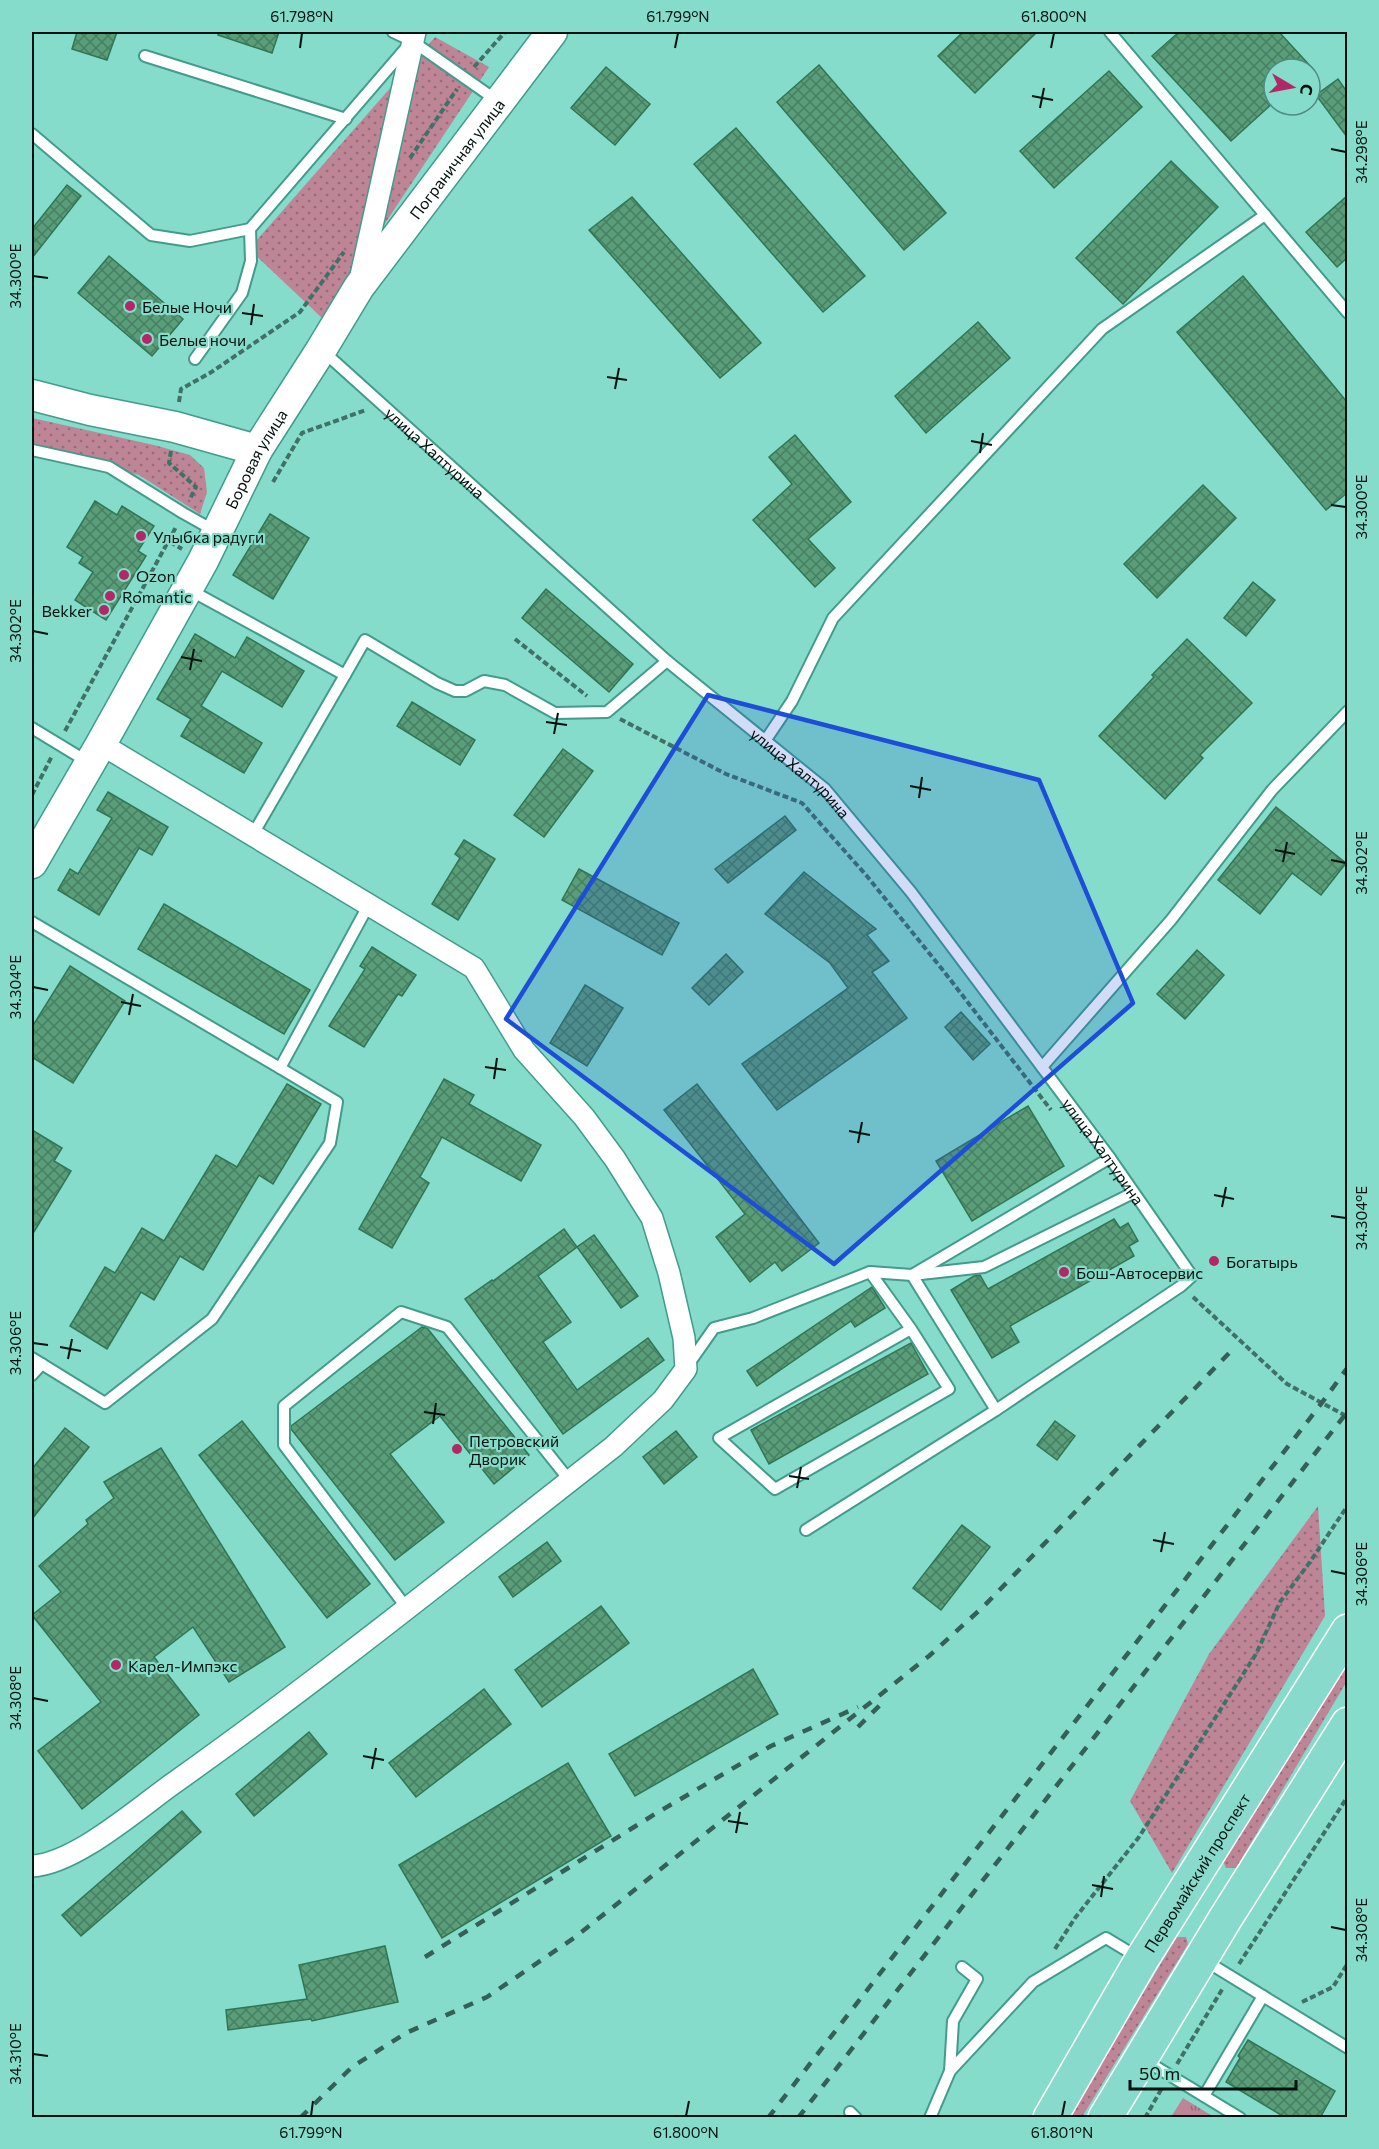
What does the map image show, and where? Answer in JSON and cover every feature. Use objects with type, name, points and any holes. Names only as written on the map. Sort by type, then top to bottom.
[{"type":"main road","name":"Пограничная улица","points":[[359,287],[552,32]]},
{"type":"main road","name":"Боровая улица","points":[[32,863],[188,590],[256,450],[359,287]]},
{"type":"main road","points":[[32,395],[90,410],[175,427],[256,450]]},
{"type":"main road","name":"Первомайский проспект","points":[[1050,2118],[1142,1959],[1347,1630]]},
{"type":"main road","points":[[1105,2118],[1225,1919],[1347,1724]]},
{"type":"main road","points":[[1183,1894],[1225,1919]]},
{"type":"street","name":"Боровая улица","points":[[359,287],[414,36]]},
{"type":"street","points":[[32,1866],[47,1865],[82,1849],[260,1721],[613,1448],[663,1400],[686,1369],[684,1338],[669,1273],[652,1218],[615,1159],[584,1117],[524,1050],[474,968],[252,836],[95,754]]},
{"type":"lane","points":[[393,32],[414,36],[465,78],[499,102]]},
{"type":"lane","points":[[1110,32],[1347,313]]},
{"type":"lane","points":[[32,134],[150,235],[190,241],[250,229],[346,119],[414,36]]},
{"type":"lane","points":[[145,56],[346,119]]},
{"type":"lane","points":[[765,741],[792,701],[833,618],[1102,329],[1265,215]]},
{"type":"lane","points":[[195,359],[242,293],[251,261],[250,229]]},
{"type":"lane","name":"улица Халтурина","points":[[321,350],[667,661],[825,789],[911,892],[1110,1158],[1192,1276],[1181,1286]]},
{"type":"lane","points":[[32,450],[109,466],[183,513],[218,532]]},
{"type":"lane","points":[[188,590],[345,675]]},
{"type":"lane","points":[[252,836],[365,640],[454,691],[465,691],[484,681],[505,685],[555,713],[607,712],[667,661]]},
{"type":"lane","points":[[1042,1067],[1171,920],[1272,790],[1347,711]]},
{"type":"lane","points":[[32,728],[58,743],[95,754]]},
{"type":"lane","points":[[280,1068],[368,906]]},
{"type":"lane","points":[[32,922],[337,1102],[330,1143],[212,1319],[105,1402],[32,1358]]},
{"type":"lane","points":[[912,1275],[1110,1158]]},
{"type":"lane","points":[[686,1369],[714,1328],[753,1318],[870,1272],[912,1275],[984,1267],[1133,1193]]},
{"type":"lane","points":[[870,1272],[911,1329],[949,1389],[775,1489],[719,1438],[911,1329]]},
{"type":"lane","points":[[912,1275],[996,1410]]},
{"type":"lane","points":[[806,1530],[996,1410],[1181,1286]]},
{"type":"lane","points":[[406,1607],[284,1445],[285,1406],[400,1312],[447,1327],[570,1481]]},
{"type":"lane","points":[[32,1375],[42,1364]]},
{"type":"lane","points":[[950,2071],[1033,1982],[1106,1938],[1142,1959]]},
{"type":"lane","points":[[1202,1958],[1347,2048]]},
{"type":"lane","points":[[930,2118],[950,2071],[953,2021],[977,1979],[962,1967]]},
{"type":"lane","points":[[1204,2096],[1263,1996]]},
{"type":"lane","points":[[1140,2058],[1240,2118]]},
{"type":"path","points":[[407,163],[465,78],[505,32]]},
{"type":"path","points":[[169,463],[181,389],[210,373],[300,312],[349,246]]},
{"type":"path","points":[[267,492],[302,433],[381,405]]},
{"type":"path","points":[[32,795],[58,743],[170,542]]},
{"type":"path","points":[[515,639],[607,712],[726,774],[802,803],[915,935],[1051,1110]]},
{"type":"path","points":[[1181,1286],[1287,1384],[1347,1417]]},
{"type":"path","points":[[1033,1982],[1076,1918],[1139,1837],[1256,1654],[1280,1602],[1310,1562],[1347,1505]]},
{"type":"path","points":[[1145,2118],[1231,1976],[1347,1796]]},
{"type":"path","points":[[1286,2010],[1333,1987],[1347,1963]]},
{"type":"highlighted area","points":[[708,695],[1039,780],[1133,1003],[834,1264],[506,1019]]},
{"type":"green space","points":[[435,37],[489,67],[322,318],[249,249]]},
{"type":"green space","points":[[32,418],[190,455],[204,468],[207,492],[200,514],[139,475],[32,445]]},
{"type":"green space","points":[[1318,1506],[1325,1616],[1172,1873],[1130,1801],[1209,1654]]},
{"type":"green space","points":[[1347,1650],[1347,1681],[1236,1868],[1226,1868],[1222,1859]]},
{"type":"green space","points":[[1177,1937],[1186,1937],[1188,1944],[1082,2117],[1068,2118]]},
{"type":"green space","points":[[1183,2098],[1214,2117],[1171,2117]]},
{"type":"building","points":[[77,32],[117,32],[107,60],[72,49]]},
{"type":"building","points":[[219,32],[279,32],[272,53],[218,35]]},
{"type":"building","points":[[963,32],[1037,32],[975,93],[938,56]]},
{"type":"building","points":[[1179,32],[1279,32],[1302,57],[1262,57],[1262,113],[1231,141],[1152,56]]},
{"type":"building","points":[[819,65],[946,213],[904,250],[777,102]]},
{"type":"building","points":[[606,67],[650,104],[615,145],[571,108]]},
{"type":"building","points":[[1109,71],[1142,107],[1054,188],[1020,151]]},
{"type":"building","points":[[1338,79],[1347,92],[1347,137],[1322,103],[1322,91]]},
{"type":"building","points":[[736,128],[865,276],[823,312],[694,164]]},
{"type":"building","points":[[1171,161],[1218,207],[1123,304],[1076,258]]},
{"type":"building","points":[[67,185],[81,196],[32,258],[32,229]]},
{"type":"building","points":[[1347,196],[1347,258],[1337,267],[1306,232]]},
{"type":"building","points":[[632,197],[761,343],[720,378],[589,230]]},
{"type":"building","name":"Белые Ночи","points":[[109,256],[183,319],[152,356],[78,293]]},
{"type":"building","points":[[1243,276],[1347,402],[1347,493],[1326,510],[1177,332]]},
{"type":"building","points":[[978,322],[1010,358],[926,433],[895,396]]},
{"type":"building","points":[[795,435],[851,502],[808,539],[835,568],[815,587],[753,520],[792,484],[769,457]]},
{"type":"building","points":[[1203,485],[1236,518],[1157,598],[1124,564]]},
{"type":"building","points":[[95,501],[117,515],[122,506],[154,526],[138,551],[146,556],[106,620],[75,600],[93,572],[79,563],[83,557],[67,547]]},
{"type":"building","points":[[270,514],[309,538],[273,599],[233,575]]},
{"type":"building","points":[[1253,582],[1275,600],[1246,636],[1224,618]]},
{"type":"building","points":[[546,589],[633,664],[609,692],[522,618]]},
{"type":"building","points":[[195,634],[235,658],[247,637],[304,671],[282,707],[222,671],[201,706],[262,743],[244,773],[181,736],[191,719],[157,699]]},
{"type":"building","points":[[1187,639],[1252,703],[1200,755],[1203,758],[1165,799],[1099,736]]},
{"type":"building","points":[[412,702],[475,740],[460,765],[397,726]]},
{"type":"building","points":[[563,749],[593,771],[544,837],[514,815]]},
{"type":"building","points":[[108,792],[168,827],[152,855],[139,848],[99,915],[58,890],[70,869],[78,874],[112,818],[97,810]]},
{"type":"building","points":[[1276,807],[1346,863],[1321,895],[1292,873],[1260,914],[1218,880]]},
{"type":"building","points":[[785,816],[796,830],[728,883],[715,869]]},
{"type":"building","points":[[464,840],[495,859],[458,920],[432,904],[460,858],[455,854]]},
{"type":"building","points":[[579,869],[679,923],[662,955],[562,900]]},
{"type":"building","points":[[804,872],[876,929],[867,935],[889,961],[872,972],[907,1018],[777,1110],[742,1064],[848,988],[830,963],[765,914]]},
{"type":"building","points":[[164,904],[310,990],[284,1034],[138,949]]},
{"type":"building","points":[[372,947],[416,975],[402,996],[398,994],[364,1047],[329,1026],[365,969],[360,966]]},
{"type":"building","points":[[1197,950],[1224,975],[1185,1019],[1157,994]]},
{"type":"building","points":[[726,954],[743,972],[709,1005],[692,988]]},
{"type":"building","points":[[70,966],[125,1001],[73,1083],[32,1057],[32,1027]]},
{"type":"building","points":[[585,985],[623,1008],[587,1066],[550,1043]]},
{"type":"building","points":[[961,1012],[990,1044],[973,1060],[945,1027]]},
{"type":"building","points":[[444,1079],[474,1095],[469,1104],[541,1145],[521,1181],[442,1137],[420,1177],[429,1183],[392,1248],[359,1229]]},
{"type":"building","points":[[287,1084],[321,1104],[273,1184],[259,1175],[203,1270],[180,1256],[154,1300],[141,1292],[107,1349],[70,1326],[105,1267],[115,1273],[142,1228],[164,1241],[216,1155],[237,1167]]},
{"type":"building","points":[[697,1084],[819,1243],[782,1271],[775,1262],[750,1282],[716,1237],[745,1214],[664,1110]]},
{"type":"building","points":[[1028,1106],[1064,1166],[972,1221],[936,1161]]},
{"type":"building","points":[[32,1130],[62,1148],[54,1161],[71,1171],[32,1235]]},
{"type":"building","name":"Бош-Автосервис","points":[[1114,1219],[1120,1228],[1128,1223],[1138,1241],[1129,1246],[1134,1256],[1010,1326],[1019,1342],[992,1358],[951,1290],[974,1276],[980,1275],[988,1289]]},
{"type":"building","points":[[564,1229],[577,1247],[538,1276],[571,1322],[543,1342],[577,1390],[648,1338],[664,1360],[563,1434],[465,1299]]},
{"type":"building","points":[[594,1235],[638,1296],[621,1308],[577,1247]]},
{"type":"building","points":[[872,1287],[885,1308],[855,1327],[851,1321],[757,1386],[747,1371]]},
{"type":"building","points":[[422,1327],[427,1328],[529,1455],[494,1484],[440,1416],[390,1454],[444,1522],[395,1560],[291,1429],[291,1426]]},
{"type":"building","points":[[911,1343],[928,1374],[769,1464],[751,1430]]},
{"type":"building","points":[[242,1421],[370,1584],[327,1618],[199,1455]]},
{"type":"building","points":[[1055,1421],[1075,1436],[1057,1460],[1037,1445]]},
{"type":"building","points":[[65,1428],[89,1447],[32,1519],[32,1469]]},
{"type":"building","points":[[676,1431],[697,1457],[664,1484],[643,1457]]},
{"type":"building","points":[[161,1448],[285,1647],[229,1682],[193,1627],[154,1657],[199,1715],[82,1809],[38,1751],[101,1702],[32,1615],[61,1592],[39,1566],[88,1524],[86,1520],[114,1498],[104,1482]]},
{"type":"building","points":[[962,1525],[990,1547],[941,1610],[913,1588]]},
{"type":"building","points":[[547,1542],[561,1561],[513,1597],[499,1577]]},
{"type":"building","points":[[601,1606],[629,1643],[542,1707],[515,1670]]},
{"type":"building","points":[[753,1669],[778,1714],[635,1796],[609,1754]]},
{"type":"building","points":[[484,1689],[511,1724],[416,1797],[389,1763]]},
{"type":"building","points":[[309,1732],[327,1754],[254,1816],[236,1794]]},
{"type":"building","points":[[568,1763],[611,1836],[442,1938],[399,1865]]},
{"type":"building","points":[[182,1811],[201,1832],[81,1936],[62,1915]]},
{"type":"building","points":[[385,1946],[398,2002],[312,2021],[311,2019],[228,2030],[226,2010],[307,1999],[299,1965]]},
{"type":"building","points":[[1248,2040],[1335,2091],[1320,2118],[1286,2118],[1226,2082]]},
{"type":"railway","points":[[300,2118],[352,2067],[406,2033],[487,1997],[574,1938],[929,1656],[983,1607],[1234,1348]]},
{"type":"railway","points":[[768,2118],[1348,1367]]},
{"type":"railway","points":[[798,2118],[1348,1411]]},
{"type":"railway","points":[[858,1727],[882,1703]]},
{"type":"railway","points":[[425,1957],[655,1814],[771,1746],[858,1707]]},
{"type":"place","name":"Белые Ночи","points":[[130,306]]},
{"type":"place","name":"Белые ночи","points":[[147,339]]},
{"type":"place","name":"Улыбка радуги","points":[[141,536]]},
{"type":"place","name":"Ozon","points":[[124,575]]},
{"type":"place","name":"Romantic","points":[[110,596]]},
{"type":"place","name":"Bekker","points":[[104,610]]},
{"type":"place","name":"Богатырь","points":[[1214,1261]]},
{"type":"place","name":"Бош-Автосервис","points":[[1064,1272]]},
{"type":"place","name":"Петровский Дворик","points":[[457,1449]]},
{"type":"place","name":"Карел-Импэкс","points":[[116,1665]]}]
